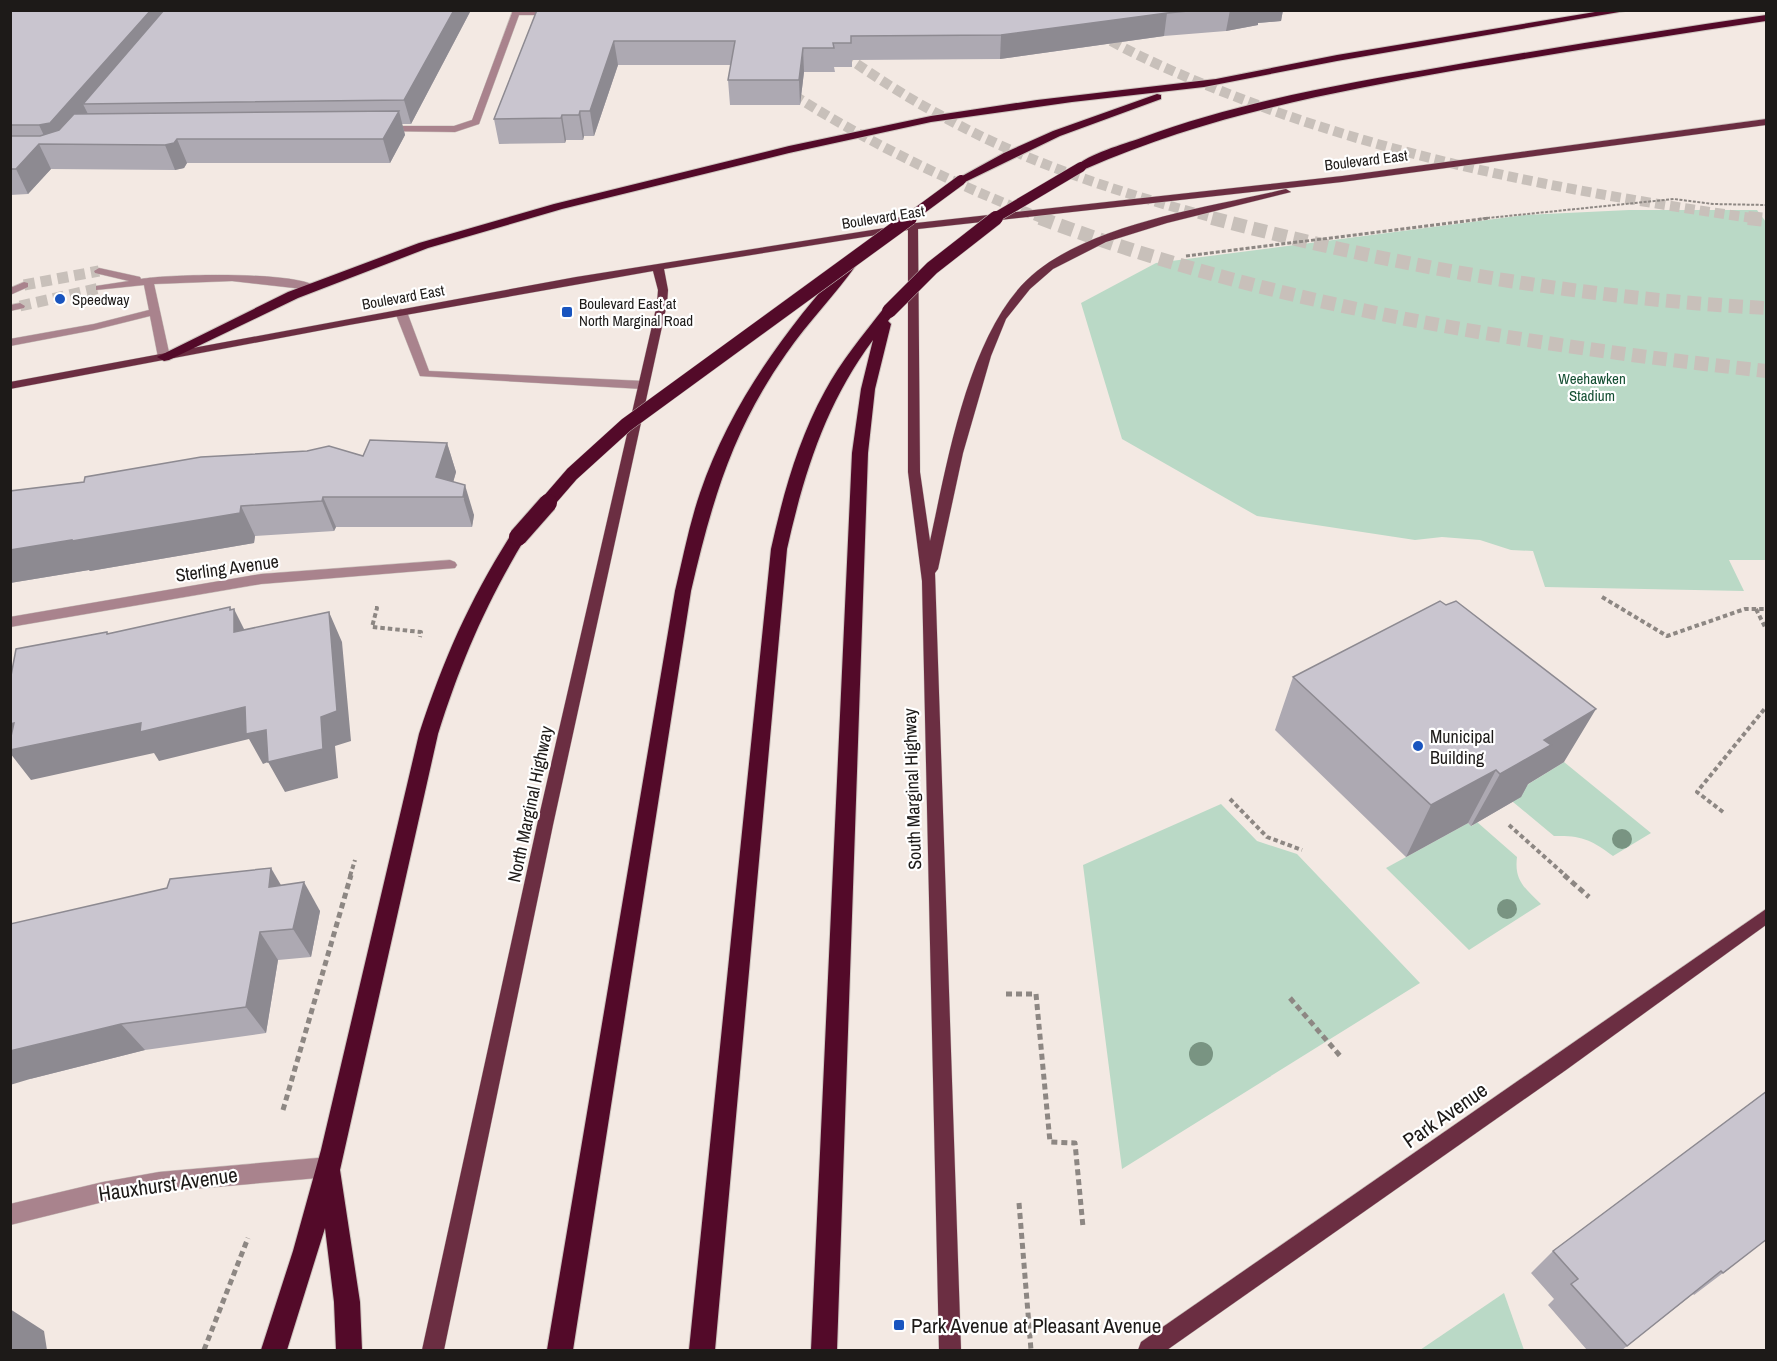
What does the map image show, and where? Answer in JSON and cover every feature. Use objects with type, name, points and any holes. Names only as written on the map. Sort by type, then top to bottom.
[{"type":"highway","points":[[164,357],[312,287],[426,245],[514,218],[829,140],[984,110],[1214,81],[1458,37],[1627,10]]},
{"type":"highway","points":[[702,1350],[779,549],[798,473],[826,402],[863,343],[925,272],[961,241],[1017,202],[1081,167],[1161,134],[1278,100],[1521,56],[1767,18]]},
{"type":"highway","points":[[274,1350],[300,1276],[344,1113],[433,714],[463,635],[482,595],[518,537],[572,474],[626,425],[869,245],[961,180],[1004,157],[1076,124],[1214,81]]},
{"type":"highway","points":[[560,1350],[683,591],[696,530],[738,418],[761,378],[824,292],[869,245]]},
{"type":"highway","points":[[824,1350],[860,453],[873,363],[889,311]]},
{"type":"highway","points":[[329,1167],[347,1302],[349,1350]]},
{"type":"main road","name":"Boulevard East","points":[[10,386],[401,312],[658,267],[913,227],[1080,204],[1340,179],[1767,122]]},
{"type":"main road","points":[[928,581],[953,467],[982,365],[996,329],[1009,306],[1026,286],[1048,267],[1075,253],[1121,235],[1155,224],[1340,179]]},
{"type":"main road","name":"South Marginal Highway","points":[[913,227],[914,472],[928,581],[950,1350]]},
{"type":"main road","name":"North Marginal Highway","points":[[433,1350],[543,837],[662,304],[663,290],[658,267]]},
{"type":"main road","name":"Park Avenue","points":[[1149,1350],[1767,916]]},
{"type":"street","points":[[379,129],[455,129],[476,122],[516,12],[560,13]]},
{"type":"street","points":[[99,271],[148,281]]},
{"type":"street","points":[[100,288],[185,277],[227,277],[286,282],[312,287]]},
{"type":"street","points":[[148,281],[164,357]]},
{"type":"street","points":[[10,292],[24,285]]},
{"type":"street","points":[[10,343],[94,327],[154,312]]},
{"type":"street","points":[[401,312],[424,374],[643,385]]},
{"type":"street","name":"Sterling Avenue","points":[[10,622],[261,579],[450,565]]},
{"type":"street","name":"Hauxhurst Avenue","points":[[10,1215],[157,1182],[231,1173],[329,1167]]},
{"type":"path","points":[[1186,256],[1534,212],[1627,203],[1674,199],[1713,204],[1767,205]]},
{"type":"path","points":[[1602,597],[1667,636],[1745,609],[1767,609]]},
{"type":"path","points":[[366,608],[377,608],[372,627],[421,632],[418,643]]},
{"type":"path","points":[[1756,609],[1767,629]]},
{"type":"path","points":[[1723,812],[1697,792],[1767,707]]},
{"type":"path","points":[[1230,799],[1267,837],[1302,850]]},
{"type":"path","points":[[1509,825],[1589,897]]},
{"type":"path","points":[[283,1110],[358,848]]},
{"type":"path","points":[[1006,994],[1036,994],[1050,1142],[1075,1143],[1083,1227]]},
{"type":"path","points":[[1290,998],[1341,1057]]},
{"type":"path","points":[[1018,1203],[1030,1350]]},
{"type":"path","points":[[204,1350],[248,1238]]},
{"type":"green space","name":"Weehawken Stadium","points":[[1629,210],[1757,210],[1766,222],[1766,560],[1729,560],[1744,591],[1545,587],[1533,551],[1511,550],[1480,540],[1442,537],[1415,540],[1257,516],[1122,439],[1081,303],[1156,263],[1525,215]]},
{"type":"green space","points":[[1564,762],[1651,833],[1613,856],[1586,840],[1572,836],[1554,836],[1513,802],[1514,793]]},
{"type":"green space","points":[[1221,804],[1257,841],[1297,854],[1420,983],[1122,1169],[1083,865]]},
{"type":"green space","points":[[1477,822],[1517,857],[1517,872],[1522,884],[1541,904],[1469,950],[1386,868],[1468,823],[1472,826]]},
{"type":"green space","points":[[1504,1293],[1524,1350],[1420,1350]]},
{"type":"building","points":[[10,10],[151,10],[50,123],[10,125]]},
{"type":"building","points":[[164,10],[454,10],[404,100],[83,104]]},
{"type":"building","points":[[537,10],[1199,10],[1001,35],[851,36],[851,43],[833,43],[834,48],[803,48],[799,80],[728,80],[735,41],[614,41],[590,111],[580,111],[579,115],[562,115],[561,118],[494,119]]},
{"type":"building","points":[[399,111],[383,139],[177,139],[174,143],[165,145],[39,144],[16,169],[10,169],[10,136],[40,136],[59,130],[74,114]]},
{"type":"building","points":[[370,440],[447,443],[436,477],[465,485],[463,497],[323,497],[322,501],[241,506],[240,513],[10,550],[10,491],[84,482],[85,477],[201,457],[307,451],[329,446],[363,456]]},
{"type":"building","points":[[1440,601],[1446,605],[1456,601],[1596,709],[1544,740],[1551,745],[1500,774],[1496,770],[1431,805],[1293,677]]},
{"type":"building","points":[[230,607],[230,610],[234,609],[234,632],[329,612],[337,711],[321,717],[323,749],[268,762],[266,730],[246,734],[245,707],[140,732],[141,723],[10,750],[14,723],[10,724],[10,681],[16,649],[107,632],[107,634]]},
{"type":"building","points":[[271,868],[269,887],[304,882],[293,929],[260,932],[246,1007],[121,1024],[10,1051],[10,924],[167,888],[170,879]]},
{"type":"building","points":[[1767,1091],[1767,1239],[1723,1273],[1721,1271],[1627,1346],[1571,1284],[1578,1279],[1553,1251]]},
{"type":"tunnel","points":[[1060,10],[1102,36],[1189,78],[1298,119],[1362,140],[1493,173],[1626,199],[1759,219]]},
{"type":"tunnel","points":[[832,47],[912,99],[1006,148],[1111,188],[1218,219]]},
{"type":"tunnel","points":[[781,87],[812,107],[909,160],[975,191],[1044,219]]},
{"type":"tunnel","points":[[1040,218],[1128,249],[1307,298],[1490,334],[1766,371]]},
{"type":"tunnel","points":[[1212,218],[1349,251],[1487,277],[1626,296],[1766,308]]},
{"type":"tunnel","points":[[1748,218],[1766,220]]},
{"type":"tunnel","points":[[24,285],[99,271]]},
{"type":"tunnel","points":[[20,306],[100,288]]},
{"type":"place","name":"Speedway","points":[[60,299]]},
{"type":"place","name":"Boulevard East at North Marginal Road","points":[[567,312]]},
{"type":"place","name":"Municipal Building","points":[[1418,746]]},
{"type":"place","name":"Park Avenue at Pleasant Avenue","points":[[899,1325]]}]
